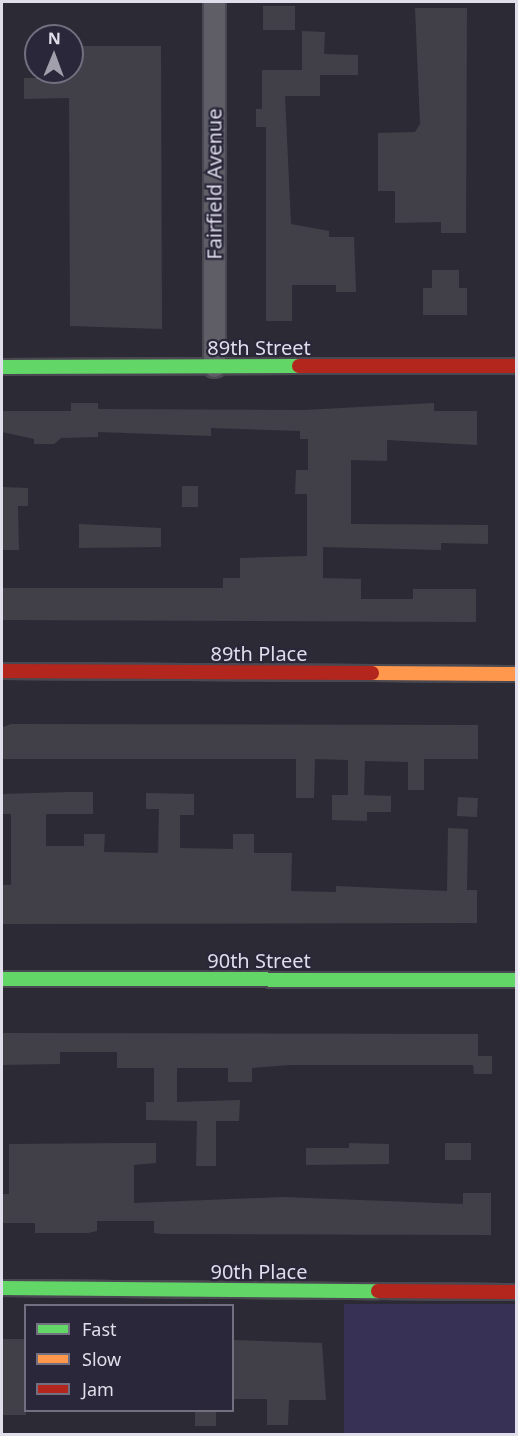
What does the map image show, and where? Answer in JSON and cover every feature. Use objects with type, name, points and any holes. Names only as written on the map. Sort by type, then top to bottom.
[{"type":"street","name":"Fairfield Avenue","points":[[214,2],[214,366]]},
{"type":"street","name":"89th Street","points":[[2,367],[516,366]]},
{"type":"street","name":"89th Place","points":[[2,671],[516,674]]},
{"type":"street","name":"90th Street","points":[[2,980],[516,981]]},
{"type":"street","name":"90th Place","points":[[2,1288],[516,1292]]},
{"type":"shaded area","points":[[344,1304],[516,1304],[516,1434],[344,1434]]},
{"type":"building","points":[[263,6],[295,6],[295,30],[263,30]]},
{"type":"building","points":[[415,8],[467,8],[466,233],[441,233],[441,222],[395,223],[395,191],[378,191],[378,133],[415,132],[420,124]]},
{"type":"building","points":[[302,31],[325,32],[324,54],[358,55],[358,75],[320,75],[320,96],[285,96],[291,224],[329,231],[329,237],[354,237],[356,292],[336,292],[336,285],[292,285],[292,321],[266,321],[266,127],[256,127],[256,109],[262,109],[262,70],[302,70]]},
{"type":"building","points":[[84,46],[161,46],[162,329],[70,326],[69,98],[24,99],[24,84],[84,84]]},
{"type":"building","points":[[432,270],[459,270],[459,288],[467,288],[467,315],[423,315],[423,288],[432,288]]},
{"type":"building","points":[[71,403],[98,403],[98,409],[304,410],[434,403],[434,411],[477,411],[477,445],[387,440],[387,461],[351,460],[351,524],[488,525],[488,544],[441,543],[441,550],[323,547],[323,578],[361,579],[361,599],[413,599],[413,589],[476,589],[476,622],[2,620],[2,588],[223,588],[223,578],[240,578],[240,558],[307,556],[307,494],[295,494],[296,470],[308,470],[308,439],[300,439],[300,431],[211,428],[211,436],[98,432],[98,437],[61,438],[54,444],[34,444],[34,439],[2,432],[2,411],[71,411]]},
{"type":"building","points":[[182,486],[198,486],[198,507],[182,507]]},
{"type":"building","points":[[2,487],[28,488],[28,506],[18,506],[19,550],[2,550]]},
{"type":"building","points":[[79,524],[161,528],[161,547],[79,548]]},
{"type":"building","points":[[11,724],[478,725],[478,759],[424,759],[424,790],[408,790],[408,762],[365,761],[364,795],[391,796],[391,812],[367,812],[367,821],[332,820],[332,795],[348,795],[348,760],[315,759],[314,798],[296,798],[296,759],[3,759],[3,727]]},
{"type":"building","points":[[93,792],[93,814],[46,814],[46,846],[84,846],[84,834],[105,834],[104,852],[158,853],[159,809],[146,809],[146,793],[194,794],[194,815],[180,815],[180,848],[233,849],[233,834],[254,834],[254,853],[292,853],[291,891],[336,892],[336,886],[447,891],[448,828],[468,829],[467,890],[477,890],[477,923],[2,924],[2,885],[11,885],[11,814],[2,814],[2,794]]},
{"type":"building","points":[[458,797],[478,798],[477,817],[457,816]]},
{"type":"building","points":[[2,1033],[478,1034],[478,1056],[492,1056],[492,1074],[474,1074],[473,1065],[290,1065],[252,1068],[252,1082],[228,1082],[228,1068],[177,1068],[177,1102],[240,1100],[239,1121],[216,1121],[216,1166],[196,1166],[197,1121],[146,1120],[146,1102],[154,1102],[154,1068],[117,1068],[117,1052],[60,1052],[60,1064],[2,1065]]},
{"type":"building","points":[[156,1143],[156,1163],[134,1165],[134,1203],[283,1197],[463,1204],[463,1193],[491,1193],[491,1235],[163,1234],[154,1233],[154,1221],[97,1221],[97,1231],[88,1233],[35,1233],[35,1223],[2,1223],[2,1194],[9,1194],[9,1144]]},
{"type":"building","points":[[349,1143],[389,1144],[389,1164],[306,1165],[306,1148],[349,1148]]},
{"type":"building","points":[[445,1143],[471,1143],[471,1160],[445,1160]]},
{"type":"building","points":[[2,1339],[24,1339],[24,1412],[26,1415],[2,1415]]},
{"type":"building","points":[[234,1340],[322,1343],[326,1400],[289,1400],[288,1425],[267,1425],[267,1399],[234,1399]]},
{"type":"building","points":[[195,1412],[216,1412],[216,1426],[195,1426]]},
{"type":"traffic: fast","points":[[2,367],[299,366]]},
{"type":"traffic: fast","points":[[2,979],[516,980]]},
{"type":"traffic: fast","points":[[2,1288],[378,1291]]},
{"type":"traffic: slow","points":[[372,673],[516,674]]},
{"type":"traffic: jam","points":[[299,366],[516,366]]},
{"type":"traffic: jam","points":[[2,671],[372,673]]},
{"type":"traffic: jam","points":[[378,1291],[516,1292]]}]
